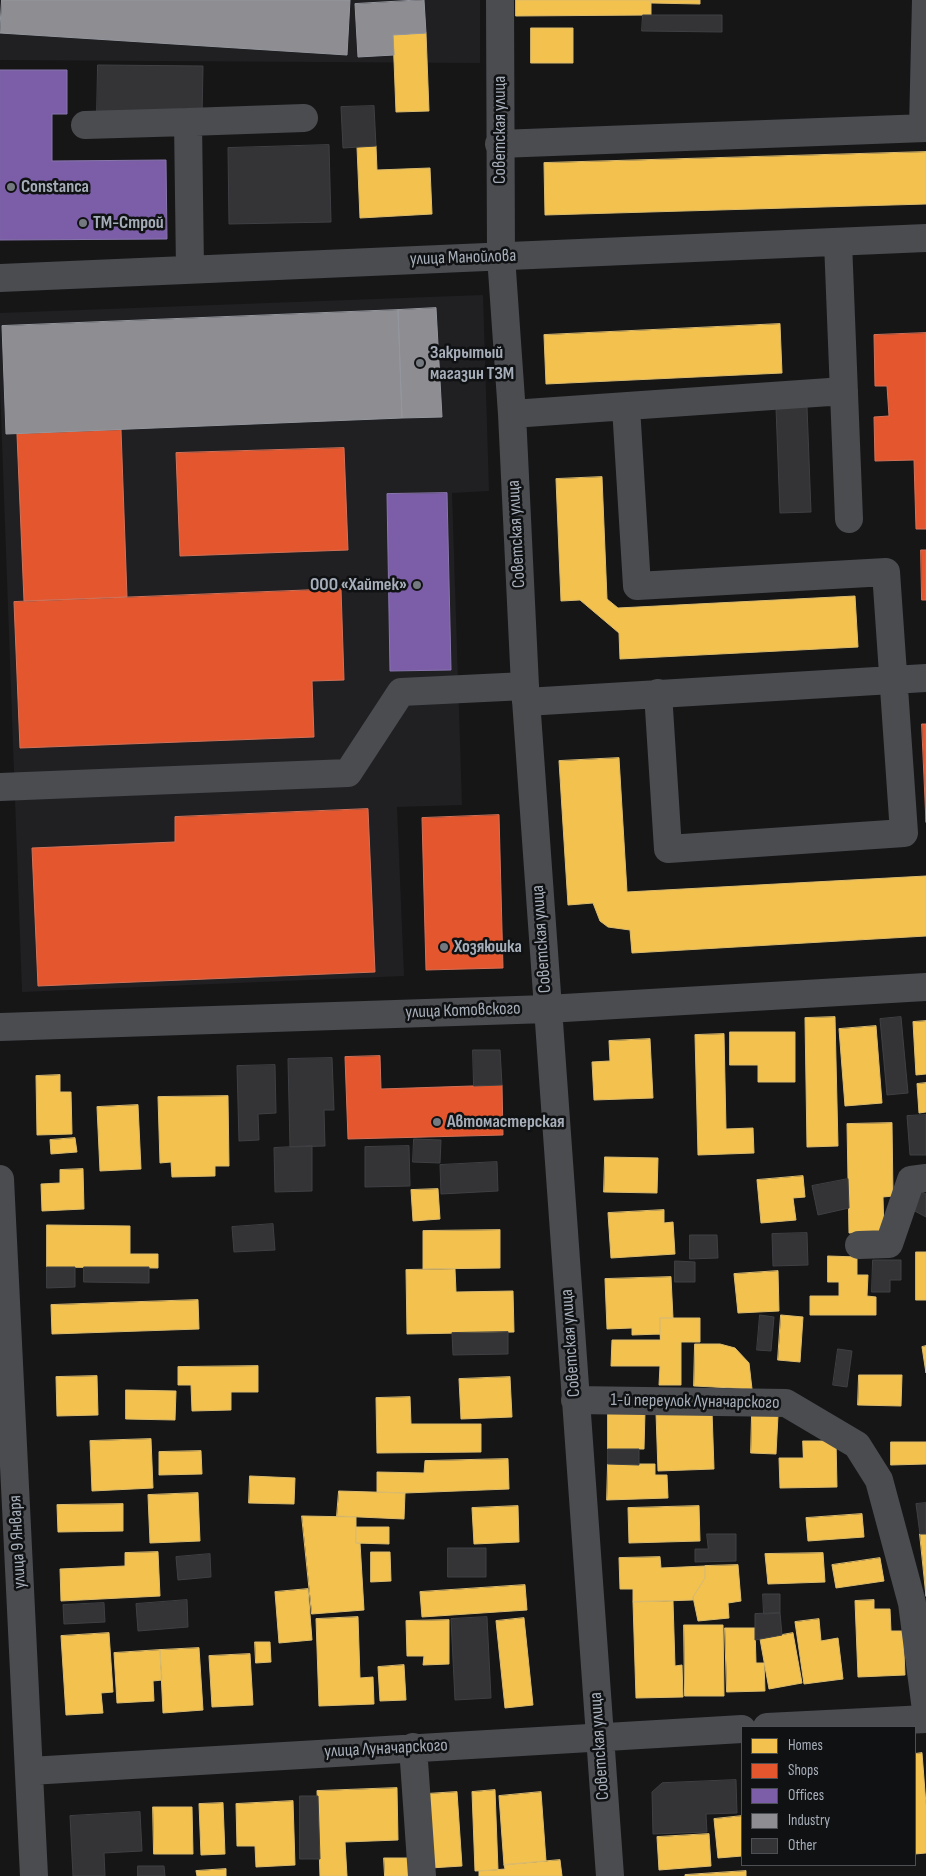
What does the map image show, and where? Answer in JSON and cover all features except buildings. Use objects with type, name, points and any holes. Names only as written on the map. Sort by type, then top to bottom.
[{"type":"street","name":"Советская улица","points":[[500,0],[499,144],[501,256],[512,414],[525,694],[610,1876]]},
{"type":"street","points":[[499,144],[925,128],[926,0]]},
{"type":"street","points":[[85,125],[304,118]]},
{"type":"street","points":[[188,122],[190,269]]},
{"type":"street","name":"улица Манойлова","points":[[0,278],[926,238]]},
{"type":"street","points":[[838,242],[849,519]]},
{"type":"street","points":[[512,414],[844,391]]},
{"type":"street","points":[[626,407],[637,586],[886,572],[904,833],[668,849],[658,694]]},
{"type":"street","points":[[0,787],[348,773],[401,692],[658,694],[926,678]]},
{"type":"street","name":"улица Котовского","points":[[0,1026],[547,1009],[926,987]]},
{"type":"street","points":[[860,1245],[889,1244],[911,1180],[926,1178]]},
{"type":"street","name":"улица 9 Января","points":[[0,1179],[11,1614],[30,1771],[34,1876]]},
{"type":"street","name":"1-й переулок Луначарского","points":[[575,1400],[786,1403],[857,1445],[879,1480],[912,1603],[926,1710]]},
{"type":"street","points":[[787,1726],[926,1719]]},
{"type":"street","name":"улица Луначарского","points":[[30,1771],[741,1729]]},
{"type":"street","points":[[414,1747],[422,1876]]},
{"type":"shaded area","points":[[0,0],[480,0],[480,63],[0,60]]},
{"type":"shaded area","name":"ООО «Хайтек»","points":[[483,295],[489,491],[452,493],[462,805],[397,807],[404,976],[22,992],[0,387],[0,313]]},
{"type":"place","name":"Constanca","points":[[11,187]]},
{"type":"place","name":"ТМ-Строй","points":[[83,223]]},
{"type":"place","name":"Закрытый магазин ТЗМ","points":[[420,363]]},
{"type":"place","name":"ООО «Хайтек»","points":[[417,585]]},
{"type":"place","name":"Хозяюшка","points":[[444,947]]},
{"type":"place","name":"Автомастерская","points":[[437,1122]]}]
